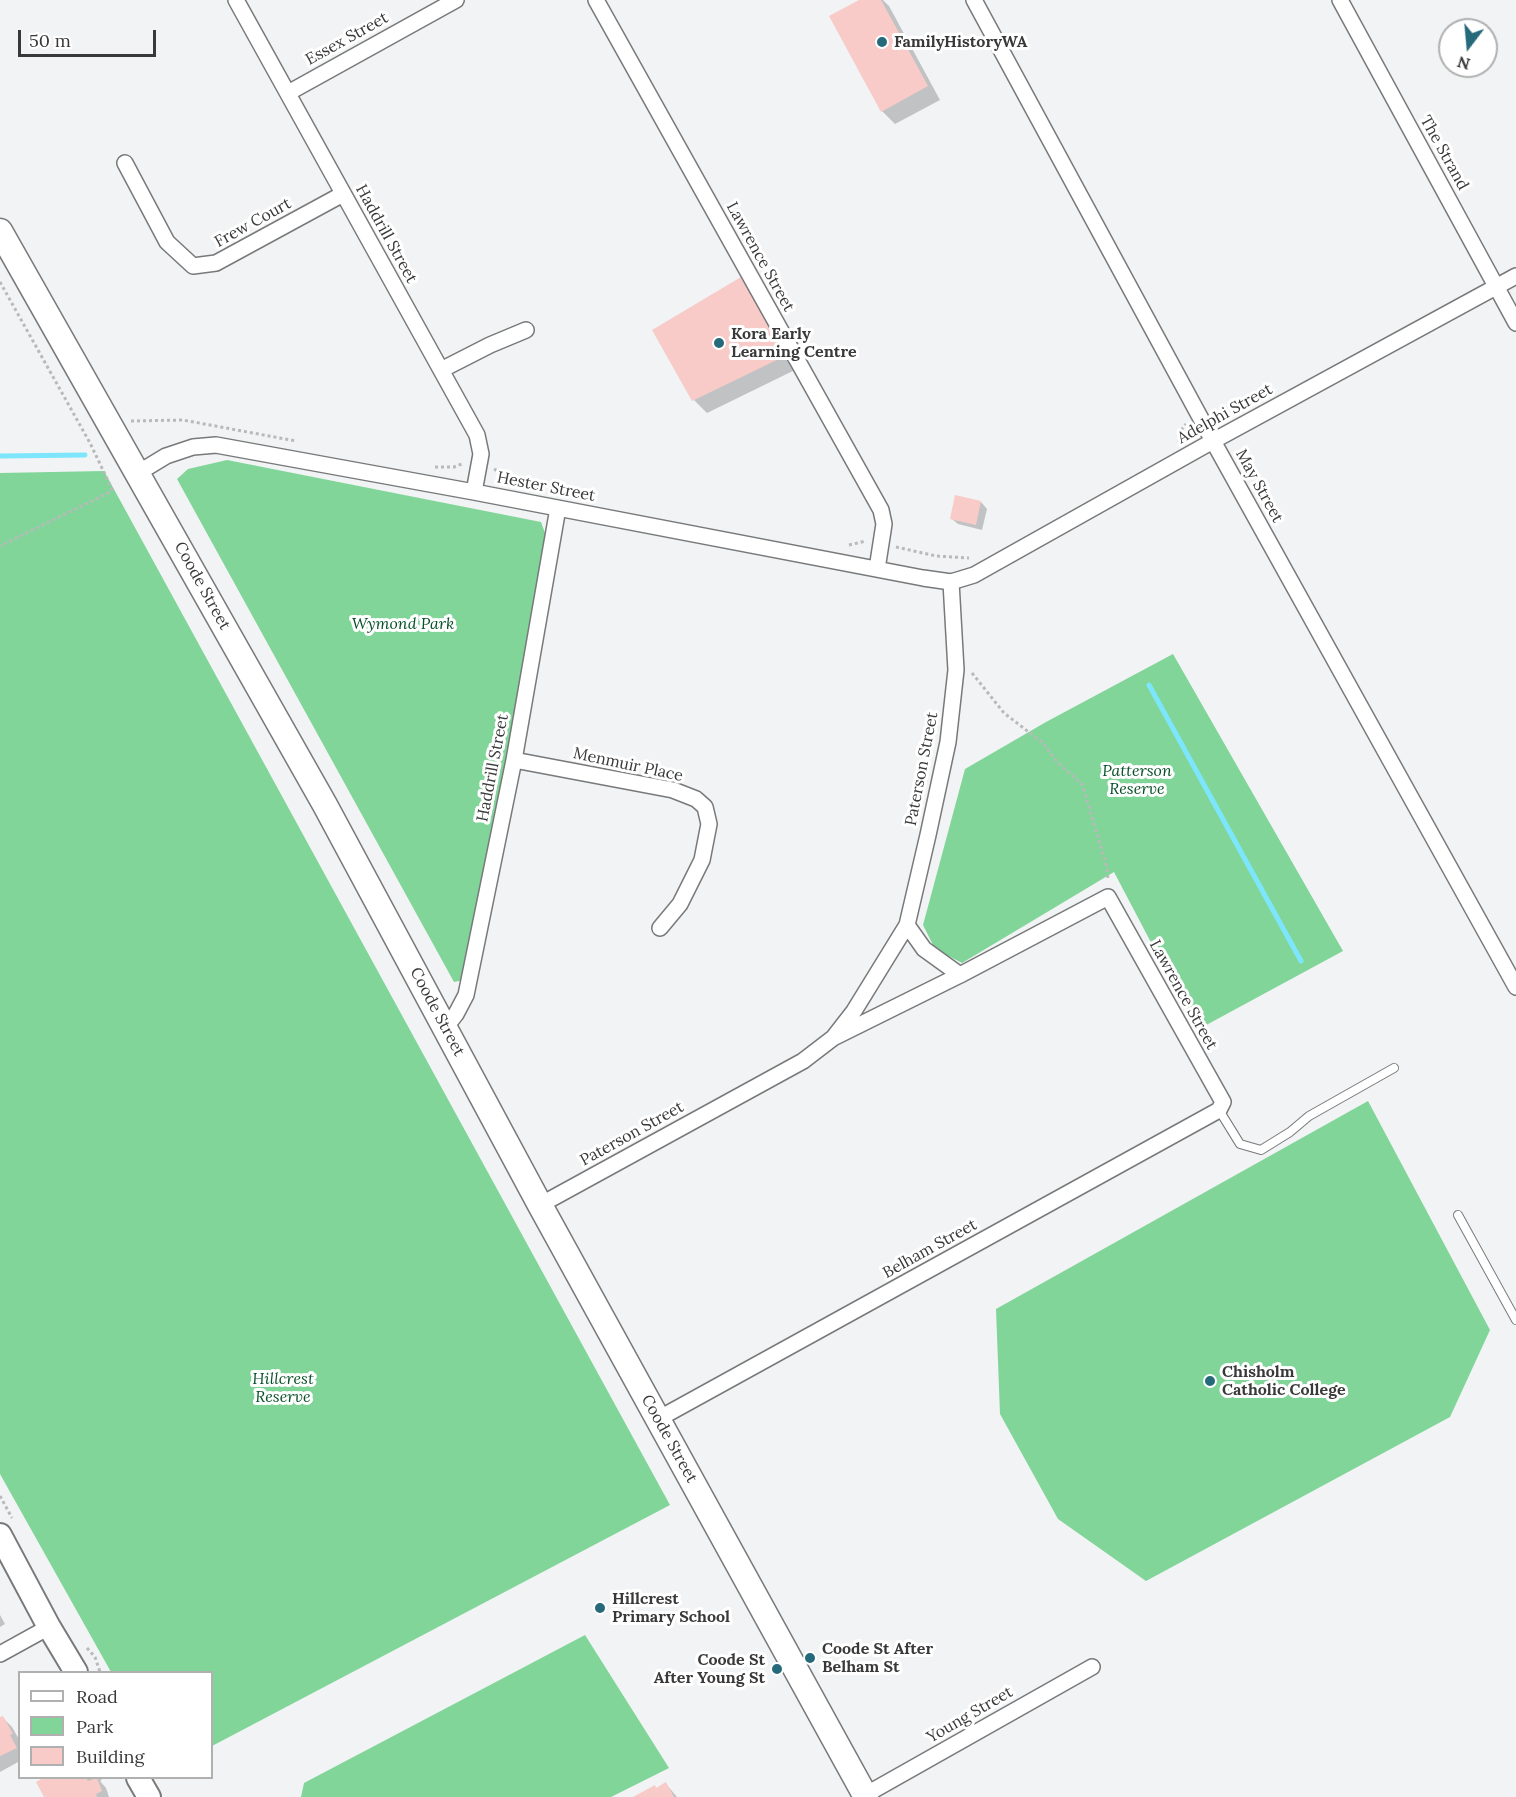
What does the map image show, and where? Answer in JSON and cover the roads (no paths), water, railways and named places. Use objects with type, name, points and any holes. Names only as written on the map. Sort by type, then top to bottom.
[{"type":"main road","name":"Coode Street","points":[[0,231],[331,815],[540,1205],[866,1796]]},
{"type":"street","name":"Haddrill Street","points":[[236,0],[477,435],[481,454],[474,492]]},
{"type":"street","name":"Essex Street","points":[[288,93],[456,0]]},
{"type":"street","name":"Lawrence Street","points":[[596,0],[881,510],[884,524],[877,569]]},
{"type":"street","name":"May Street","points":[[974,0],[1213,441],[1516,987]]},
{"type":"street","name":"The Strand","points":[[1340,0],[1516,323]]},
{"type":"street","name":"Frew Court","points":[[124,163],[167,242],[192,266],[216,263],[343,194]]},
{"type":"street","name":"Adelphi Street","points":[[951,582],[974,575],[1213,441],[1516,276]]},
{"type":"street","points":[[441,370],[526,330]]},
{"type":"street","name":"Hester Street","points":[[138,473],[166,456],[193,447],[216,445],[951,582]]},
{"type":"street","name":"Haddrill Street","points":[[445,1028],[456,1014],[466,994],[514,760],[558,508]]},
{"type":"street","name":"Paterson Street","points":[[833,1038],[854,1011],[907,925],[948,742],[956,670],[951,582]]},
{"type":"street","name":"Menmuir Place","points":[[514,760],[673,790],[696,799],[705,807],[709,824],[702,860],[680,904],[660,928]]},
{"type":"street","name":"Lawrence Street","points":[[1108,897],[1223,1102],[1219,1110]]},
{"type":"street","name":"Paterson Street","points":[[540,1205],[803,1061],[833,1038],[960,975],[1108,897]]},
{"type":"street","points":[[907,925],[924,949],[960,975]]},
{"type":"street","name":"Belham Street","points":[[658,1419],[1219,1110]]},
{"type":"street","points":[[0,1535],[75,1671]]},
{"type":"street","points":[[0,1654],[49,1627]]},
{"type":"street","name":"Young Street","points":[[866,1796],[1092,1667]]},
{"type":"street","points":[[139,1779],[148,1797]]},
{"type":"lane","points":[[1219,1110],[1240,1144],[1260,1150],[1290,1132],[1309,1116],[1394,1068]]},
{"type":"lane","points":[[1458,1215],[1516,1320]]},
{"type":"waterway","points":[[0,456],[85,455]]},
{"type":"waterway","points":[[1149,685],[1301,961]]},
{"type":"place","name":"FamilyHistoryWA","points":[[882,42]]},
{"type":"place","name":"Kora Early Learning Centre","points":[[719,343]]},
{"type":"place","name":"Chisholm Catholic College","points":[[1210,1381]]},
{"type":"place","name":"Hillcrest Primary School","points":[[600,1608]]},
{"type":"place","name":"Coode St After Belham St","points":[[810,1658]]},
{"type":"place","name":"Coode St After Young St","points":[[777,1669]]},
{"type":"park label","name":"Wymond Park","points":[[403,624]]},
{"type":"park label","name":"Patterson Reserve","points":[[1137,780]]},
{"type":"park label","name":"Hillcrest Reserve","points":[[283,1388]]}]
